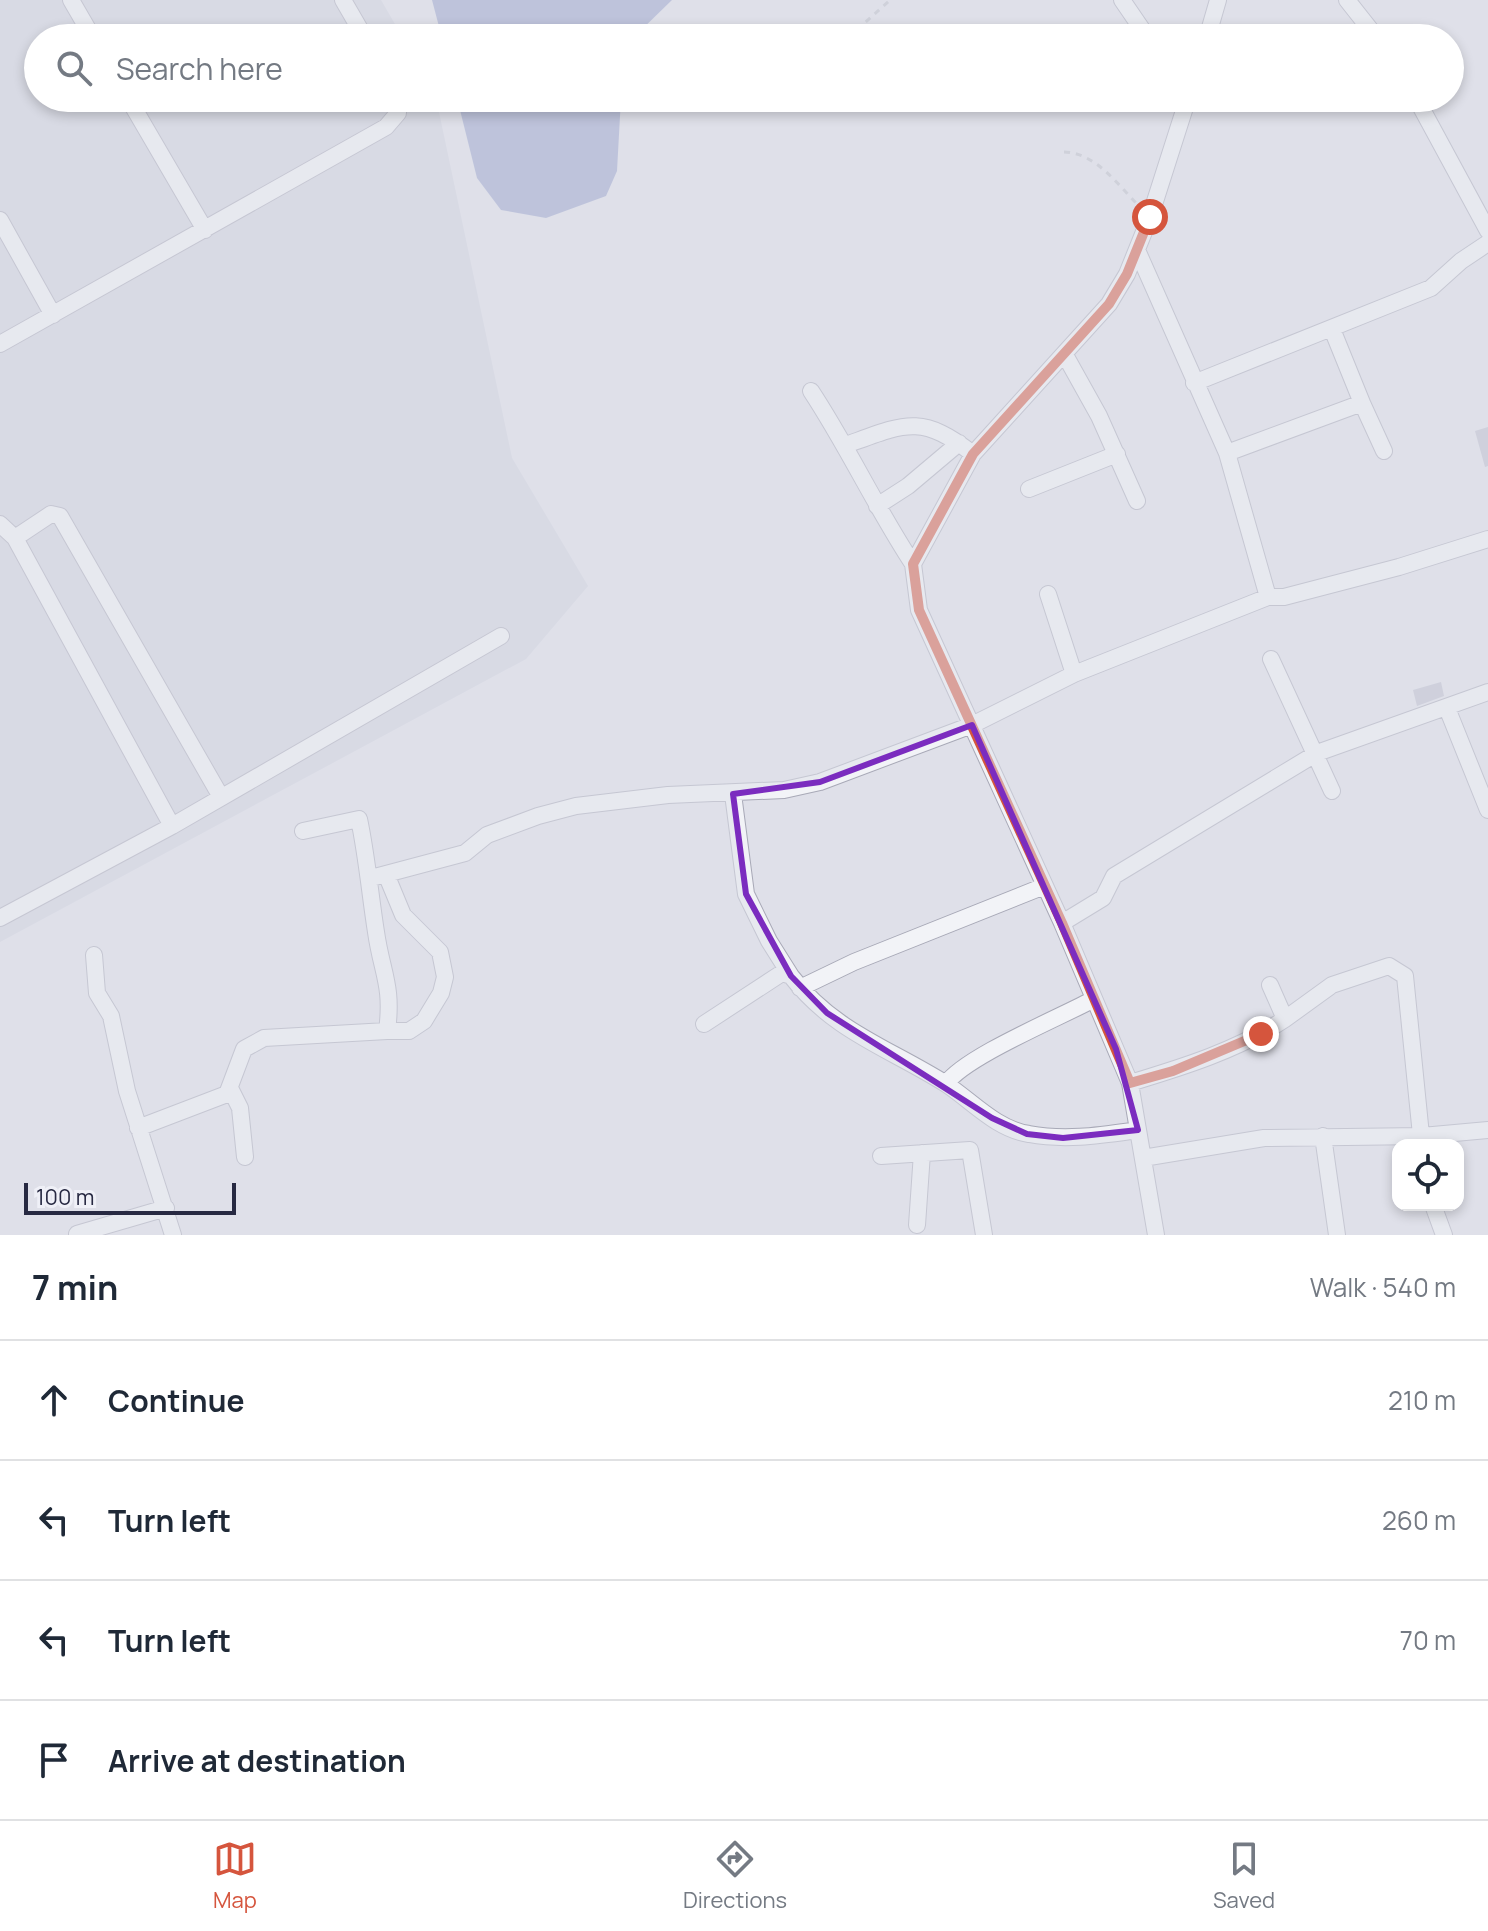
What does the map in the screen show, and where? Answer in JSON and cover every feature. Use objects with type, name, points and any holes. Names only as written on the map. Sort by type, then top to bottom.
[{"type":"street","points":[[71,0],[85,24]]},
{"type":"street","points":[[343,0],[357,24]]},
{"type":"street","points":[[1122,0],[1138,24]]},
{"type":"street","points":[[1211,24],[1218,0]]},
{"type":"street","points":[[1347,0],[1366,24]]},
{"type":"street","points":[[136,112],[205,230]]},
{"type":"street","points":[[0,344],[386,127],[398,112]]},
{"type":"street","points":[[913,564],[973,454],[1109,304],[1150,217],[1184,112]]},
{"type":"street","points":[[1424,112],[1488,231]]},
{"type":"street","points":[[0,220],[53,315]]},
{"type":"street","points":[[1194,383],[1438,284],[1461,261],[1488,243]]},
{"type":"street","points":[[1137,250],[1227,453],[1268,597]]},
{"type":"street","points":[[1332,329],[1384,451]]},
{"type":"street","points":[[1065,355],[1117,454],[1137,501]]},
{"type":"street","points":[[811,391],[846,445],[877,506],[913,564],[919,610],[1042,887],[1062,923],[1130,1083],[1156,1235]]},
{"type":"street","points":[[1227,453],[1362,403]]},
{"type":"street","points":[[846,445],[914,424],[944,432],[973,454]]},
{"type":"street","points":[[877,506],[908,486],[959,443]]},
{"type":"street","points":[[1029,489],[1117,454]]},
{"type":"street","points":[[15,538],[51,514],[60,516],[221,797]]},
{"type":"street","points":[[0,524],[15,538],[172,826]]},
{"type":"street","points":[[379,876],[465,853],[487,835],[576,806],[668,795],[733,794],[820,782],[972,725],[1074,674],[1268,597],[1284,597],[1399,567],[1488,539]]},
{"type":"street","points":[[1048,594],[1074,674]]},
{"type":"street","points":[[0,918],[172,826],[501,636]]},
{"type":"street","points":[[1271,659],[1332,791]]},
{"type":"street","points":[[1062,923],[1103,898],[1114,876],[1317,753],[1488,692]]},
{"type":"street","points":[[1447,708],[1488,810]]},
{"type":"street","points":[[733,794],[746,894],[769,941],[796,982]]},
{"type":"street","points":[[138,1128],[219,1099],[231,1090],[244,1049],[264,1038],[409,1031],[424,1021],[441,993],[445,977],[440,952],[403,915],[379,876],[359,819],[303,831]]},
{"type":"street","points":[[379,876],[376,933],[391,998],[387,1031]]},
{"type":"street","points":[[796,982],[1042,887]]},
{"type":"street","points":[[94,955],[97,993],[111,1016],[138,1128],[173,1235]]},
{"type":"street","points":[[1130,1083],[1205,1058],[1261,1034],[1332,985],[1389,966],[1400,970],[1405,976],[1422,1139]]},
{"type":"street","points":[[704,1024],[768,979],[782,973],[796,982],[843,1028],[946,1084],[992,1118],[1027,1134],[1084,1137],[1138,1130]]},
{"type":"street","points":[[1270,985],[1285,1019]]},
{"type":"street","points":[[946,1084],[959,1071],[992,1052],[1094,999]]},
{"type":"street","points":[[231,1090],[240,1108],[245,1157]]},
{"type":"street","points":[[1434,1139],[1488,1130]]},
{"type":"street","points":[[1323,1136],[1337,1235]]},
{"type":"street","points":[[1143,1158],[1217,1144],[1323,1136],[1392,1139]]},
{"type":"street","points":[[881,1156],[965,1149],[972,1153],[984,1235]]},
{"type":"street","points":[[917,1225],[922,1153]]},
{"type":"street","points":[[77,1234],[166,1208]]},
{"type":"street","points":[[1435,1211],[1444,1235]]},
{"type":"path","points":[[863,24],[890,0]]},
{"type":"path","points":[[1064,152],[1080,152],[1097,163],[1150,217]]},
{"type":"highlighted area","points":[[972,725],[1116,1049],[1138,1130],[1063,1138],[1027,1134],[992,1118],[827,1013],[791,976],[746,894],[733,794],[820,782]]},
{"type":"shaded area","points":[[0,0],[381,0],[395,24],[24,24],[24,112],[439,112],[512,458],[588,586],[526,659],[0,942]]},
{"type":"water","points":[[432,0],[672,0],[647,24],[438,24]]},
{"type":"water","points":[[460,112],[620,112],[617,171],[606,196],[546,218],[501,210],[477,178]]},
{"type":"building","points":[[1488,427],[1488,466],[1485,467],[1475,431]]},
{"type":"building","points":[[1441,682],[1444,696],[1417,706],[1413,690]]},
{"type":"route","points":[[1150,217],[1127,274],[1109,304],[1091,328],[973,454],[913,564],[912,576],[919,610],[1007,800],[1042,887],[1062,923],[1130,1083],[1173,1071],[1261,1034]]}]
